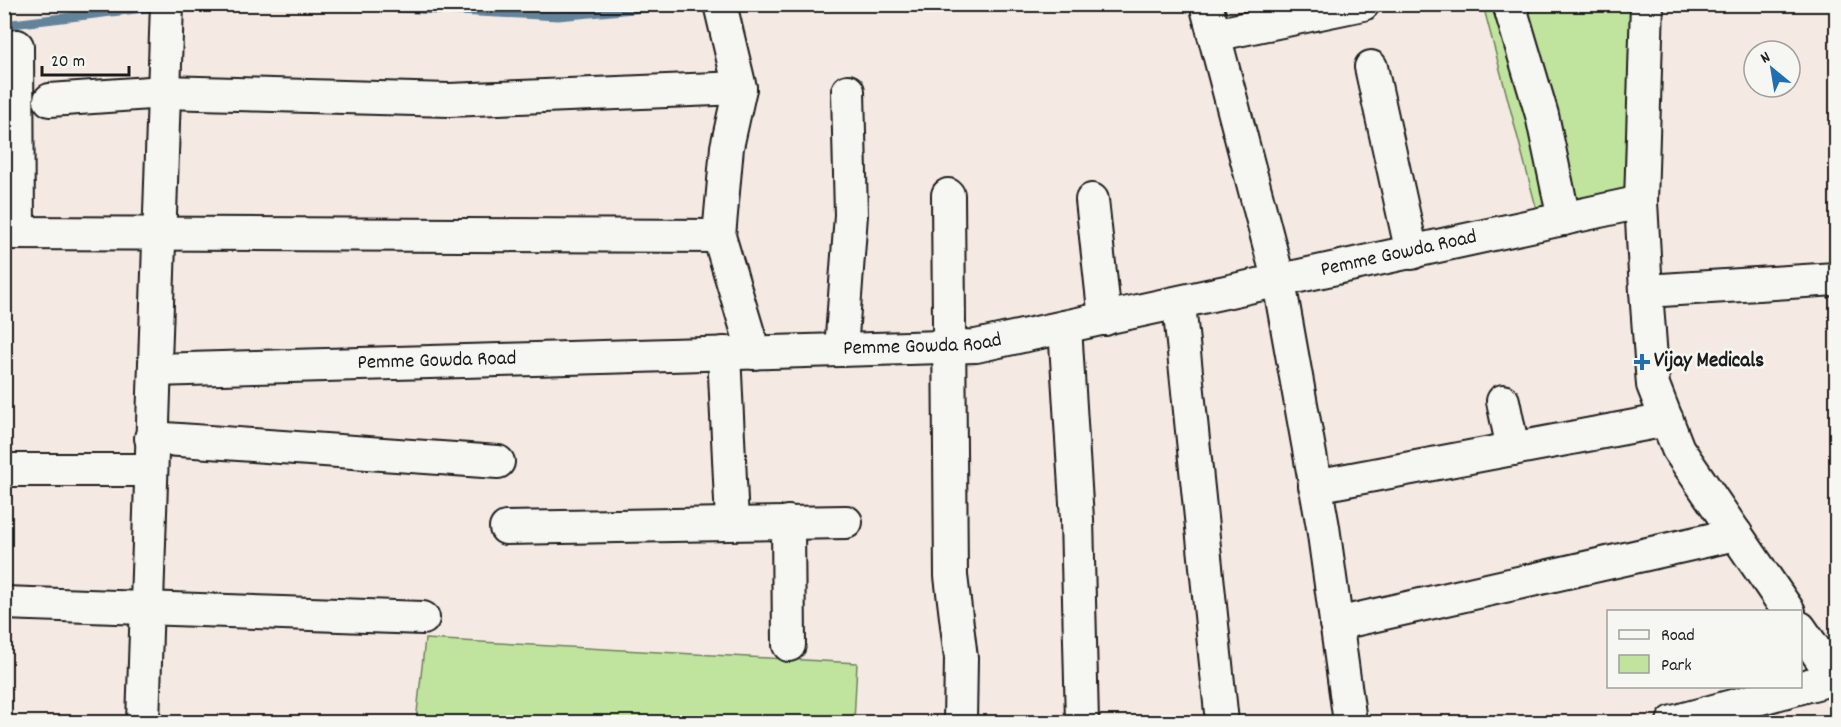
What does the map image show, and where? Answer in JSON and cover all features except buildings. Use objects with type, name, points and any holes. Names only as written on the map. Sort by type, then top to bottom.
[{"type":"street","points":[[1206,4],[1278,282],[1316,486],[1350,723]]},
{"type":"street","points":[[1214,35],[1363,4]]},
{"type":"street","points":[[1509,4],[1542,115],[1564,219]]},
{"type":"street","points":[[1647,4],[1641,202],[1653,385],[1678,449],[1788,610]]},
{"type":"street","points":[[721,10],[740,88],[728,147],[719,236],[739,353],[732,522]]},
{"type":"street","points":[[143,723],[166,12]]},
{"type":"street","points":[[17,46],[11,233],[719,236]]},
{"type":"street","points":[[1371,68],[1412,253]]},
{"type":"street","points":[[50,100],[164,92],[449,100],[740,88]]},
{"type":"street","points":[[842,350],[851,215],[848,92]]},
{"type":"street","points":[[948,195],[951,576],[961,658],[960,723]]},
{"type":"street","points":[[1092,200],[1105,319]]},
{"type":"street","name":"Pemme Gowda Road","points":[[154,370],[976,346],[1179,304],[1641,202]]},
{"type":"street","points":[[1646,291],[1836,279]]},
{"type":"street","points":[[1179,304],[1222,723]]},
{"type":"street","points":[[1065,327],[1077,519],[1082,723]]},
{"type":"street","points":[[1503,401],[1513,449]]},
{"type":"street","points":[[1316,486],[1666,420]]},
{"type":"street","points":[[152,438],[498,462]]},
{"type":"street","points":[[4,470],[150,470]]},
{"type":"street","points":[[506,528],[732,522],[846,522]]},
{"type":"street","points":[[788,522],[789,645]]},
{"type":"street","points":[[1336,624],[1736,534]]},
{"type":"street","points":[[4,603],[423,618]]},
{"type":"street","points":[[1673,723],[1836,679],[1802,631]]},
{"type":"green space","points":[[1483,5],[1642,5],[1650,191],[1536,207]]},
{"type":"green space","points":[[425,639],[857,663],[854,722],[416,722]]},
{"type":"waterway","points":[[321,4],[558,16],[687,4]]},
{"type":"waterway","points":[[4,25],[161,6]]},
{"type":"place","name":"Vijay Medicals","points":[[1642,362]]}]
